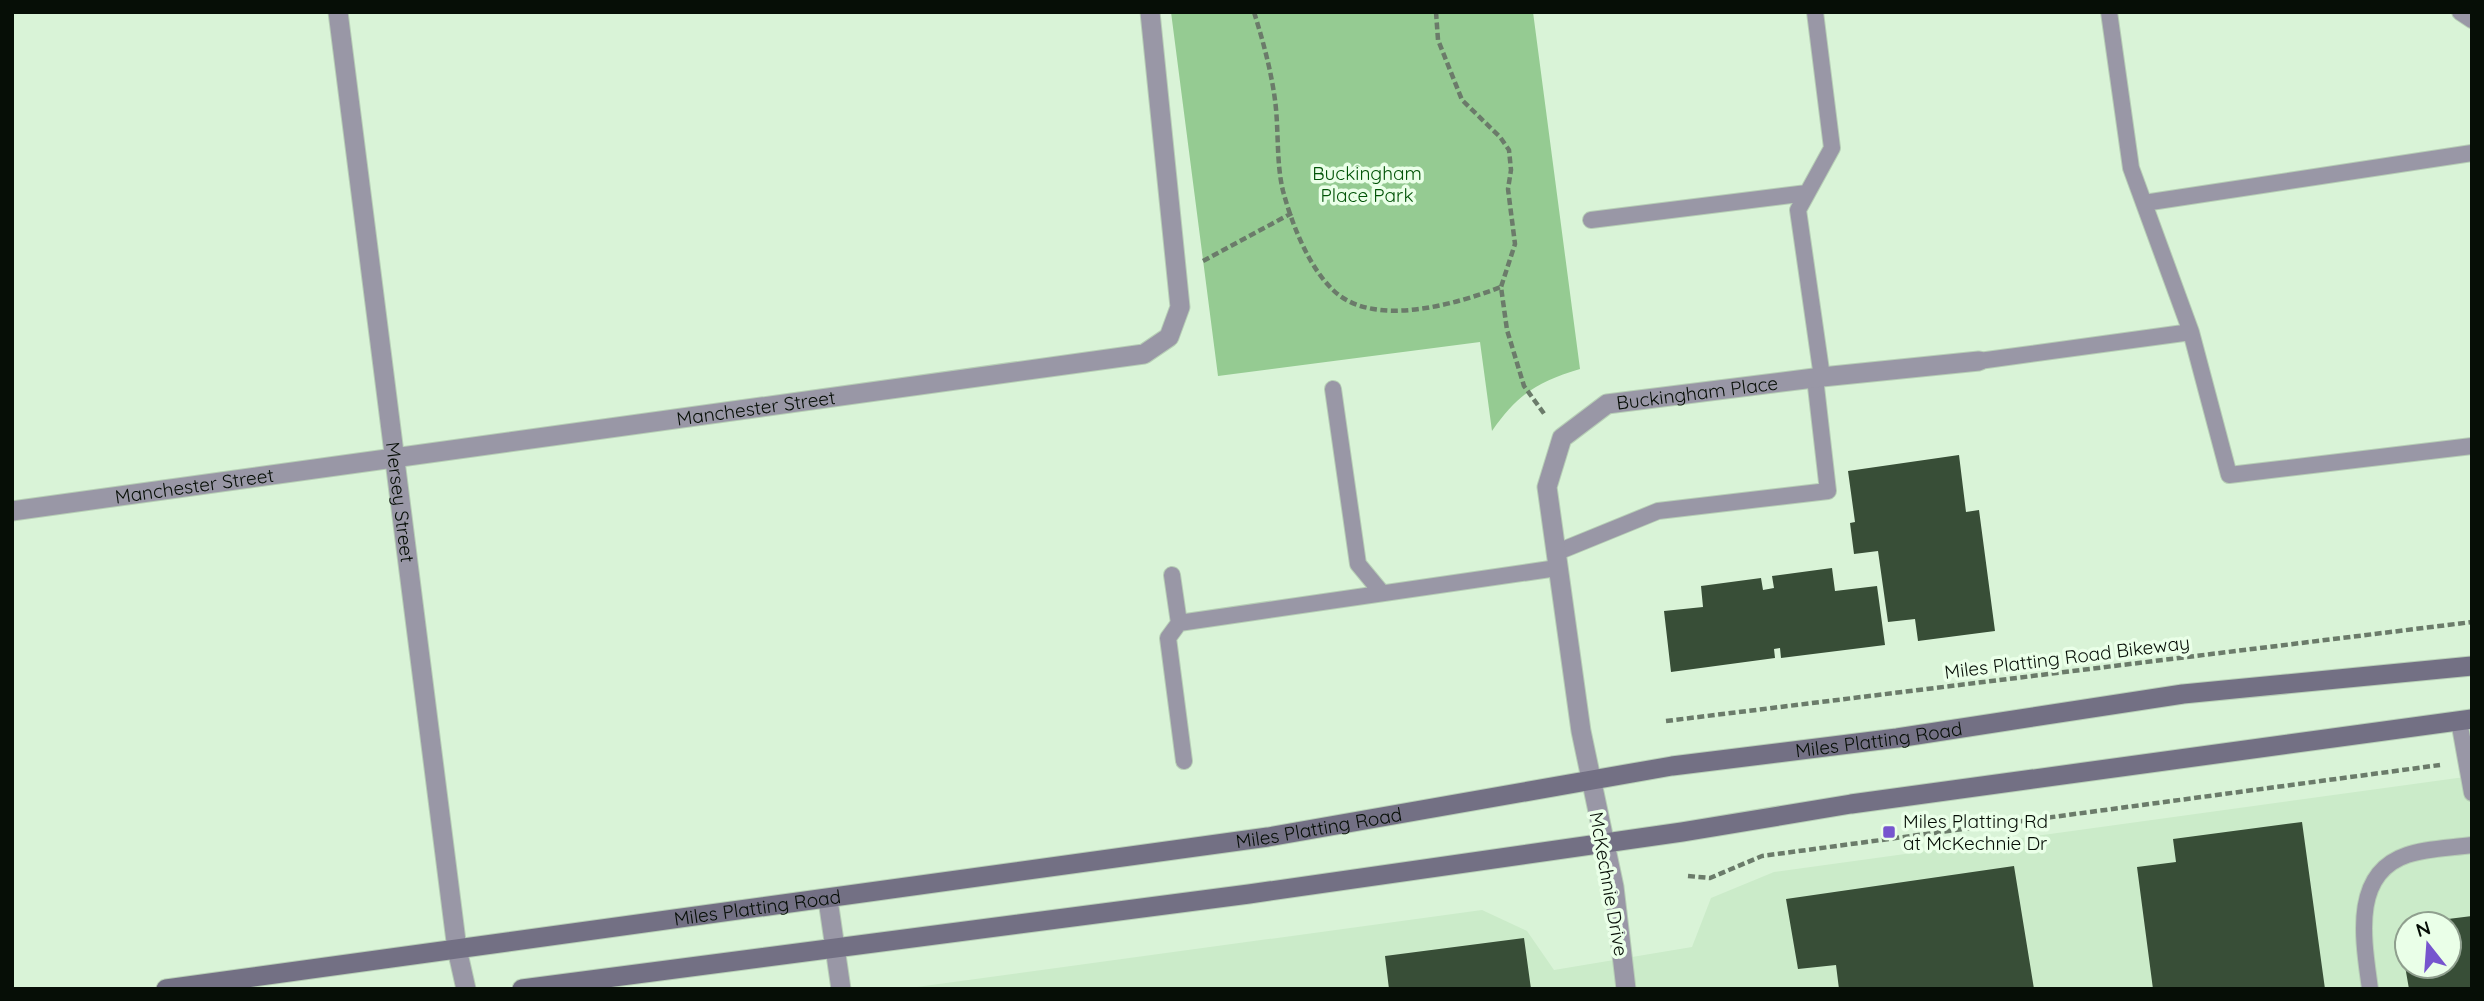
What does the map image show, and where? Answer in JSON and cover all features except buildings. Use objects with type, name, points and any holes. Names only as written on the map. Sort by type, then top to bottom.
[{"type":"main road","name":"Miles Platting Road","points":[[166,989],[828,900],[1268,837],[1591,780],[2183,694],[2472,666]]},
{"type":"main road","points":[[522,989],[836,950],[1602,844],[1851,804],[2466,720]]},
{"type":"street","name":"Mersey Street","points":[[338,12],[457,949],[466,989]]},
{"type":"street","name":"Manchester Street","points":[[12,511],[1144,354],[1169,337],[1180,307],[1150,12]]},
{"type":"street","name":"Buckingham Place","points":[[1562,438],[1607,404],[1819,377],[1979,361]]},
{"type":"street","points":[[1562,438],[1546,487],[1591,780]]},
{"type":"street","name":"McKechnie Drive","points":[[1591,780],[1602,844],[1614,887],[1626,989]]},
{"type":"street","points":[[828,900],[841,989]]},
{"type":"lane","points":[[1179,623],[1382,593],[1556,560],[1658,511],[1828,491],[1819,377],[1798,210],[1832,148],[1815,12]]},
{"type":"lane","points":[[2109,12],[2131,168],[2191,332],[2229,475],[2472,446]]},
{"type":"lane","points":[[2460,12],[2472,19]]},
{"type":"lane","points":[[2144,203],[2472,153]]},
{"type":"lane","points":[[1591,220],[1807,193]]},
{"type":"lane","points":[[1979,361],[2191,332]]},
{"type":"lane","points":[[1333,389],[1358,564],[1382,593]]},
{"type":"lane","points":[[1172,575],[1179,623],[1168,638],[1184,761]]},
{"type":"lane","points":[[2466,720],[2465,761],[2472,793]]},
{"type":"lane","points":[[2370,989],[2362,915],[2374,880],[2385,868],[2406,855],[2472,845]]},
{"type":"path","points":[[1254,12],[1275,101],[1283,190],[1313,266],[1334,292],[1354,302],[1379,309],[1413,310],[1461,302],[1501,287]]},
{"type":"path","points":[[1436,12],[1438,40],[1462,100],[1500,137],[1509,150],[1511,170],[1508,188],[1514,215],[1515,244],[1501,287],[1514,361],[1524,386],[1562,438]]},
{"type":"path","points":[[1177,274],[1292,213]]},
{"type":"path","name":"Miles Platting Road Bikeway","points":[[1666,721],[2472,622]]},
{"type":"path","points":[[1688,876],[1710,878],[1762,856],[2465,761]]},
{"type":"shaded area","points":[[2472,776],[2472,989],[902,989],[1482,910],[1527,931],[1554,970],[1692,947],[1711,898],[1774,872]]},
{"type":"green space","name":"Buckingham Place Park","points":[[1171,12],[1533,12],[1580,369],[1552,379],[1530,391],[1492,431],[1480,342],[1218,376]]},
{"type":"place","name":"Miles Platting Rd at McKechnie Dr","points":[[1889,832]]}]
